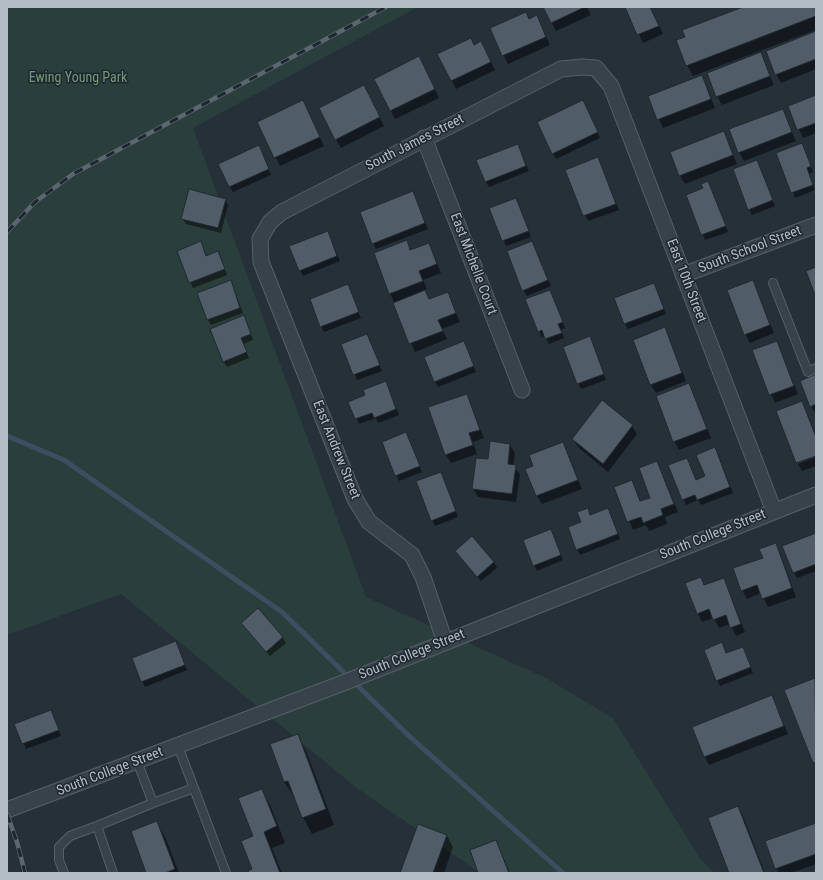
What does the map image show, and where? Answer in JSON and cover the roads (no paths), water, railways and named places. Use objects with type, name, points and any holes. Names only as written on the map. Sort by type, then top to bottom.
[{"type":"street","name":"South James Street","points":[[260,239],[270,222],[282,212],[561,68],[582,67]]},
{"type":"street","name":"East 10th Street","points":[[582,67],[596,68],[610,86],[774,511]]},
{"type":"street","name":"East Michelle Court","points":[[424,138],[522,390]]},
{"type":"street","name":"South School Street","points":[[683,276],[816,225]]},
{"type":"street","name":"East Andrew Street","points":[[260,239],[261,262],[355,499],[369,522],[412,555],[423,577],[445,642]]},
{"type":"street","name":"South College Street","points":[[7,810],[178,746],[816,495]]},
{"type":"lane","points":[[773,284],[808,372],[816,368]]},
{"type":"lane","points":[[178,746],[226,873]]},
{"type":"lane","points":[[137,761],[153,803]]},
{"type":"lane","points":[[64,873],[59,860],[59,847],[70,836],[194,788]]},
{"type":"lane","points":[[97,826],[113,873]]},
{"type":"waterway","points":[[7,436],[64,460],[282,612],[408,735],[563,873]]},
{"type":"railway","points":[[7,232],[35,202],[73,174],[386,7]]},
{"type":"railway","points":[[7,814],[17,842],[25,873]]},
{"type":"park label","name":"Ewing Young Park","points":[[78,78]]}]
